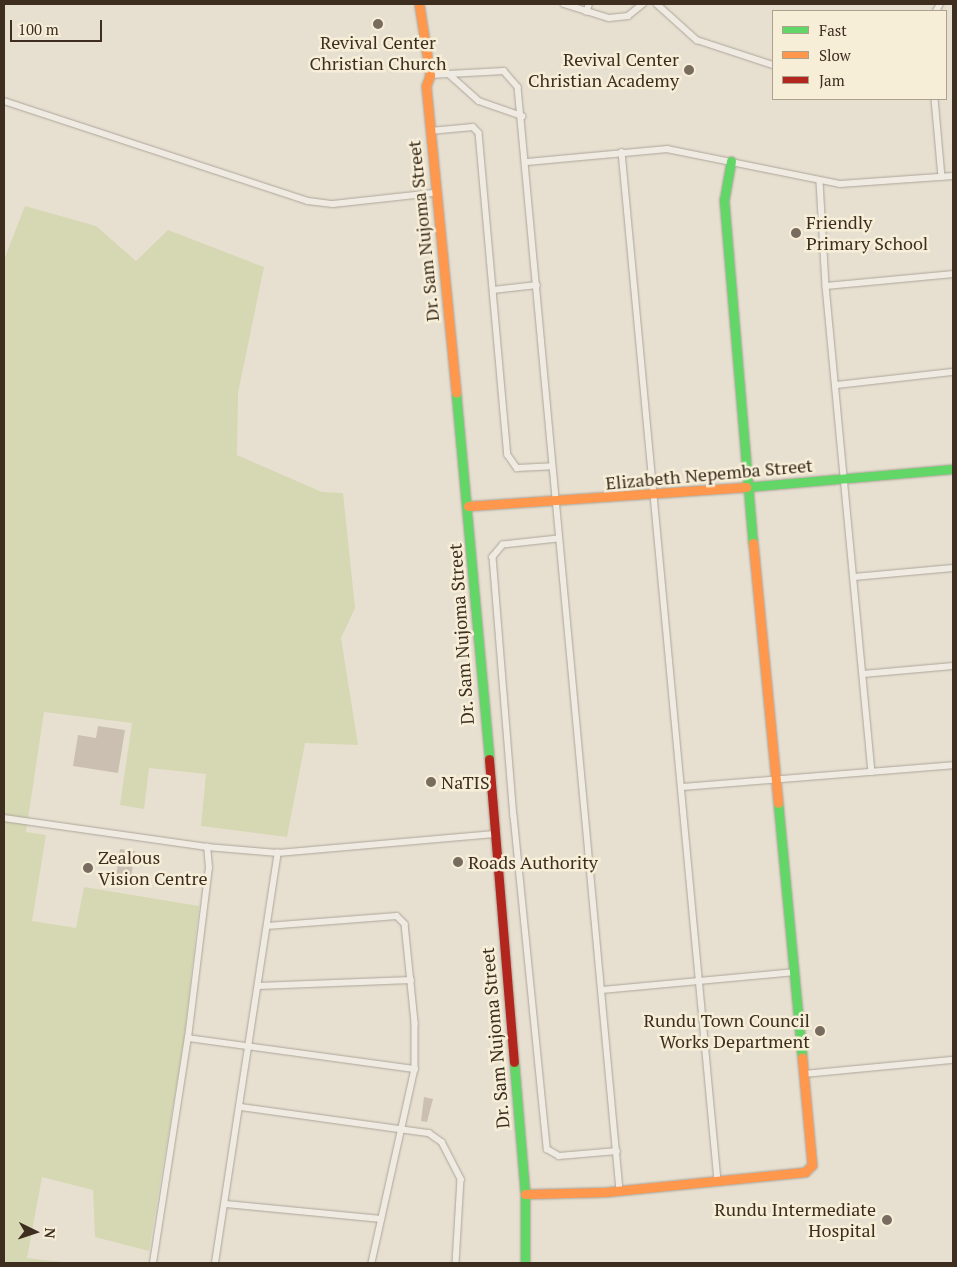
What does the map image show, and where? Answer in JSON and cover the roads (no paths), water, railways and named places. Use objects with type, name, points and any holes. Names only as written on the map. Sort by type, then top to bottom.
[{"type":"street","name":"Dr. Sam Nujoma Street","points":[[419,4],[430,75],[426,86],[468,506],[525,1194],[525,1263]]},
{"type":"street","points":[[564,4],[586,12],[617,18],[628,16],[644,4]]},
{"type":"street","points":[[586,12],[589,4]]},
{"type":"street","points":[[657,4],[696,40],[772,65]]},
{"type":"street","points":[[430,75],[496,70],[510,74],[518,87],[527,162],[558,539],[620,1191]]},
{"type":"street","points":[[449,74],[479,101],[522,116]]},
{"type":"street","points":[[934,100],[942,177]]},
{"type":"street","points":[[4,101],[308,201],[333,204],[436,193]]},
{"type":"street","points":[[430,131],[473,127],[479,133],[508,455],[518,468],[552,466]]},
{"type":"street","points":[[527,162],[622,152],[681,150],[820,182],[857,184],[953,176]]},
{"type":"street","points":[[622,152],[718,1181]]},
{"type":"street","points":[[525,1194],[620,1191],[810,1170],[804,1074],[751,487],[734,343],[724,200],[731,161]]},
{"type":"street","points":[[820,182],[826,286],[846,478],[872,772]]},
{"type":"street","points":[[826,286],[953,274]]},
{"type":"street","points":[[493,290],[537,285]]},
{"type":"street","points":[[837,385],[953,372]]},
{"type":"street","name":"Elizabeth Nepemba Street","points":[[468,506],[655,495],[953,469]]},
{"type":"street","points":[[558,539],[503,545],[493,557],[514,816],[547,1149],[559,1156],[617,1151]]},
{"type":"street","points":[[854,577],[953,568]]},
{"type":"street","points":[[863,674],[953,666]]},
{"type":"street","points":[[682,787],[953,766]]},
{"type":"street","points":[[4,818],[207,847],[278,853],[494,834]]},
{"type":"street","points":[[153,1263],[188,1038],[208,877],[207,847]]},
{"type":"street","points":[[215,1263],[241,1107],[278,853]]},
{"type":"street","points":[[267,926],[397,916],[405,924],[411,980],[415,1069],[372,1263]]},
{"type":"street","points":[[602,990],[794,972]]},
{"type":"street","points":[[258,986],[411,980]]},
{"type":"street","points":[[188,1038],[415,1069]]},
{"type":"street","points":[[804,1074],[953,1060]]},
{"type":"street","points":[[241,1107],[429,1133],[442,1142],[458,1168],[461,1199],[456,1263]]},
{"type":"street","points":[[226,1204],[381,1219]]},
{"type":"place","name":"Revival Center Christian Church","points":[[378,24]]},
{"type":"place","name":"Revival Center Christian Academy","points":[[689,70]]},
{"type":"place","name":"Friendly Primary School","points":[[796,233]]},
{"type":"place","name":"NaTIS","points":[[431,782]]},
{"type":"place","name":"Roads Authority","points":[[458,862]]},
{"type":"place","name":"Zealous Vision Centre","points":[[88,868]]},
{"type":"place","name":"Rundu Town Council Works Department","points":[[820,1031]]},
{"type":"place","name":"Rundu Intermediate Hospital","points":[[887,1220]]}]
